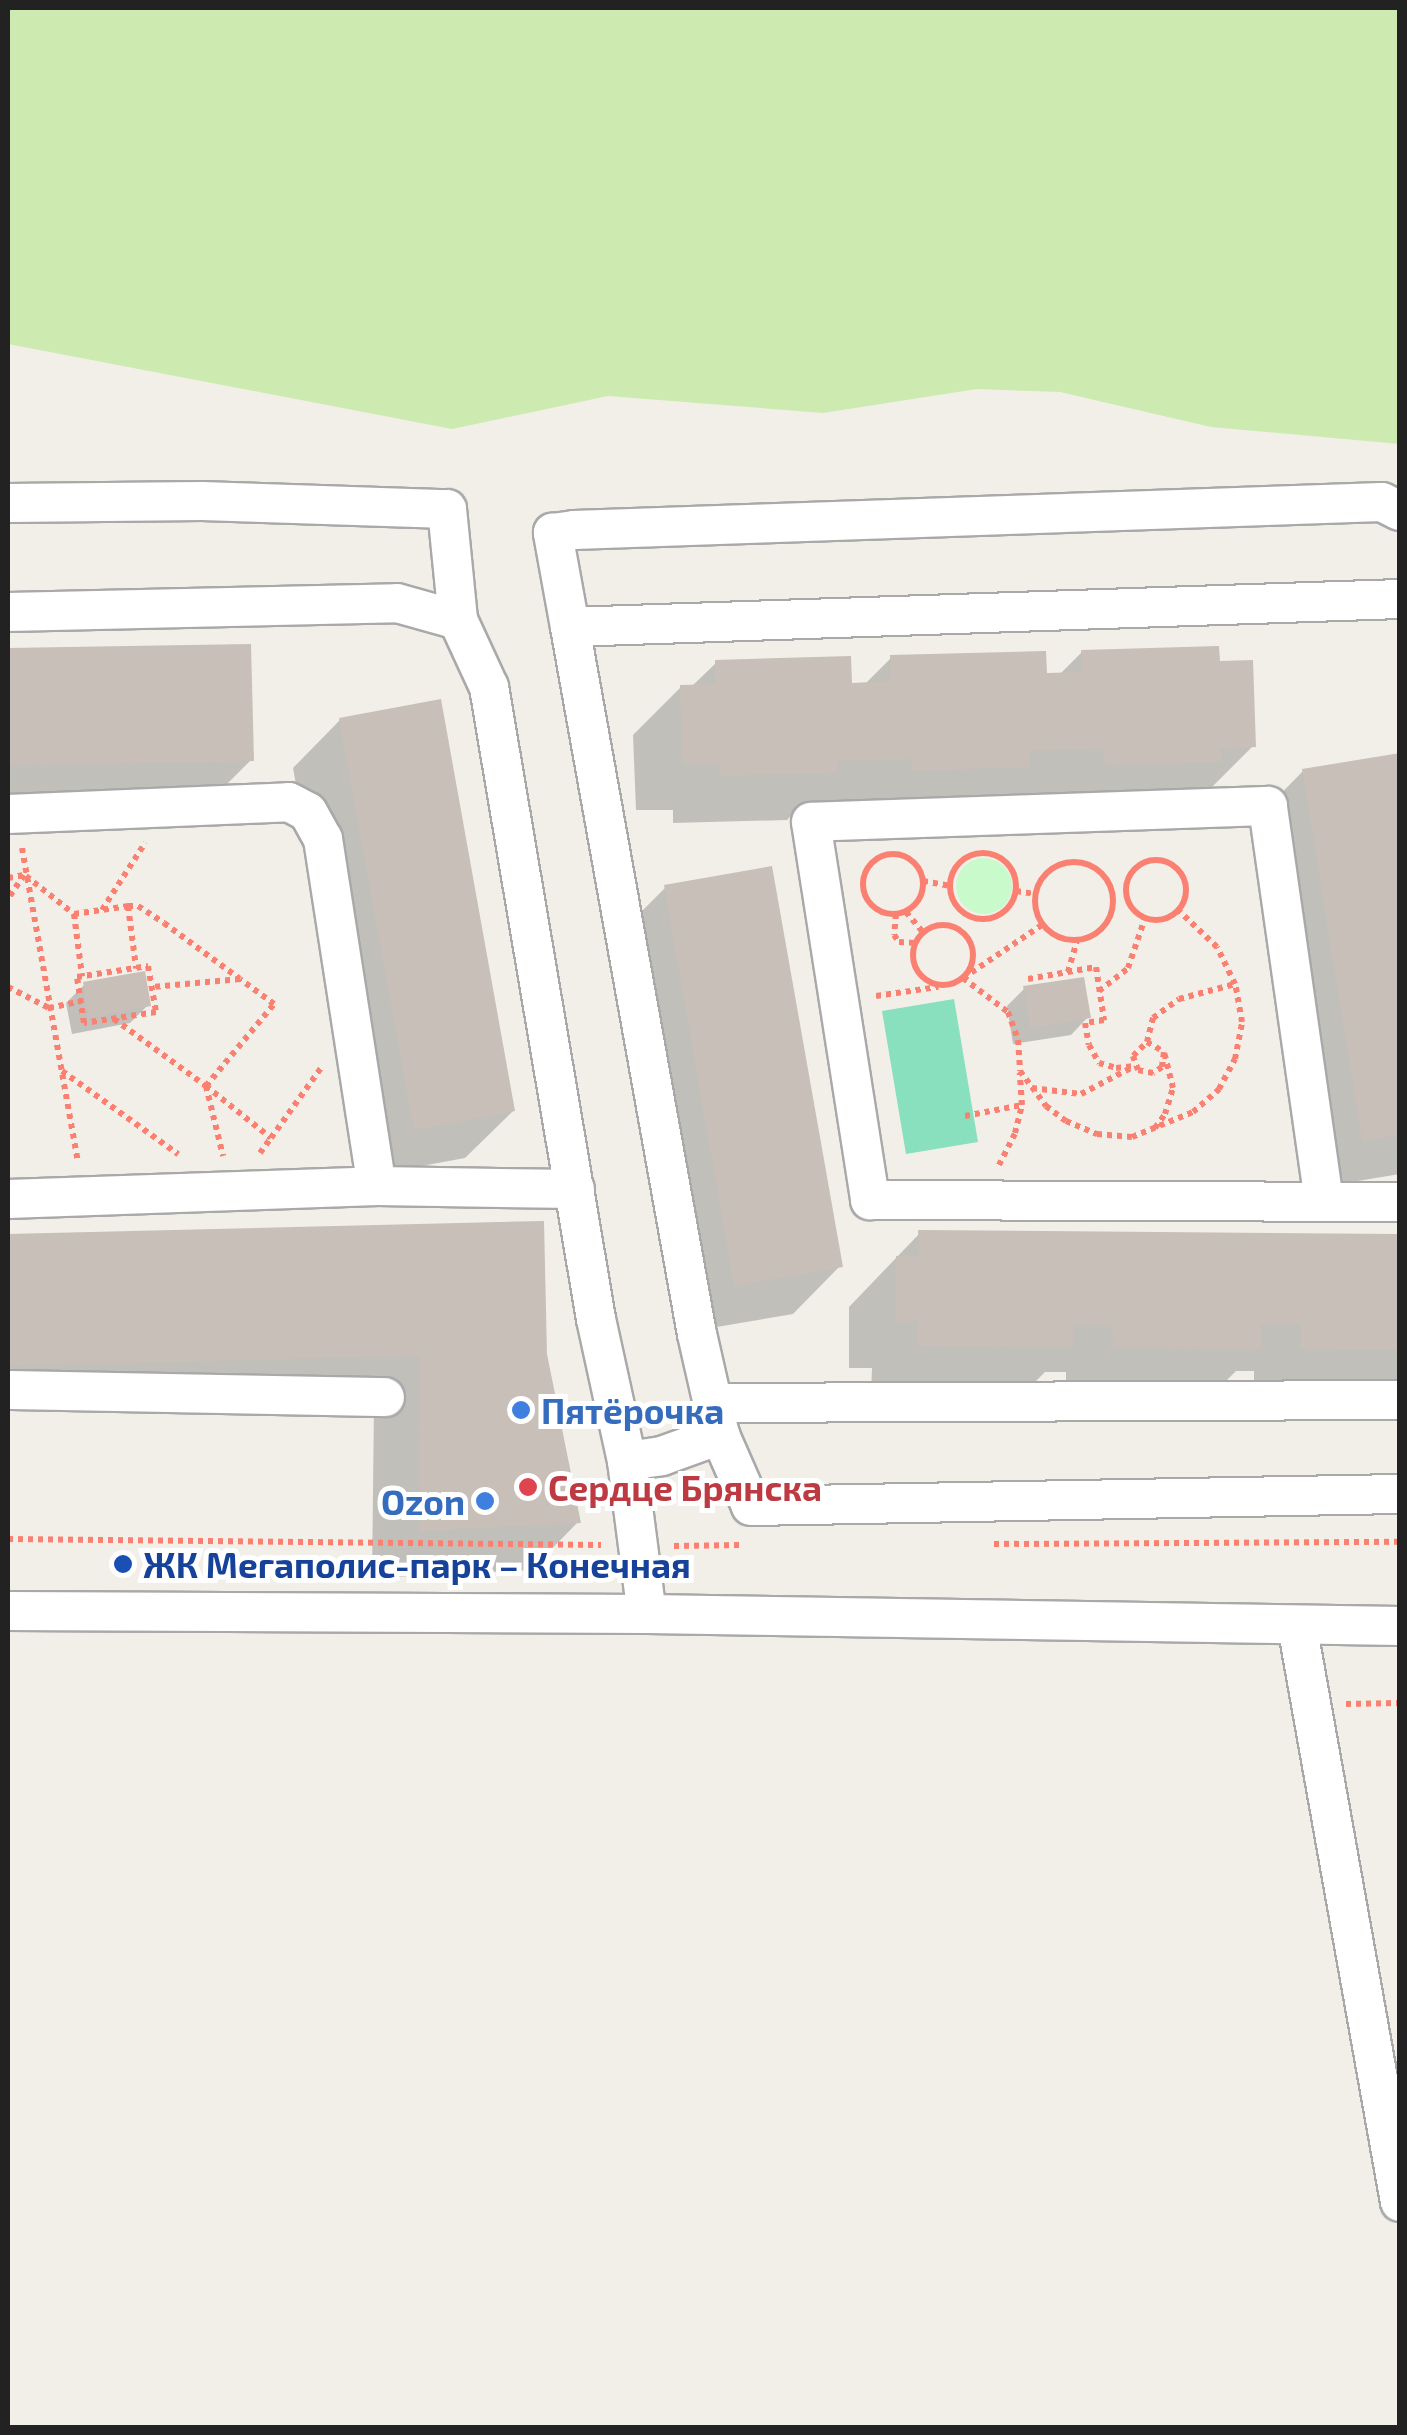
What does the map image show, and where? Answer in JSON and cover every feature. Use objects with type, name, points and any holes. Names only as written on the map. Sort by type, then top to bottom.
[{"type":"street","points":[[8,504],[202,500],[447,509],[458,620],[489,687],[626,1462],[647,1614]]},
{"type":"street","points":[[1400,512],[1382,502],[574,530],[554,534],[717,1419],[751,1506],[1400,1494]]},
{"type":"street","points":[[570,627],[1400,599]]},
{"type":"street","points":[[8,612],[397,603],[458,620]]},
{"type":"street","points":[[13,814],[290,802],[308,812],[322,839],[377,1186]]},
{"type":"street","points":[[1324,1201],[1268,806],[811,822],[870,1200],[1400,1202]]},
{"type":"street","points":[[8,1198],[377,1186],[575,1189]]},
{"type":"street","points":[[8,1390],[385,1397]]},
{"type":"street","points":[[626,1462],[662,1456],[717,1419],[1400,1400]]},
{"type":"street","points":[[8,1611],[647,1614],[1400,1626]]},
{"type":"street","points":[[1297,1625],[1400,2202]]},
{"type":"path","points":[[102,910],[168,807]]},
{"type":"path","points":[[13,814],[84,1196]]},
{"type":"path","points":[[980,852],[992,854],[1010,866],[1016,891],[1001,914],[981,919],[966,914],[954,903],[950,886],[960,862],[980,852]]},
{"type":"path","points":[[923,932],[916,919],[877,910],[865,895],[868,866],[886,854],[906,856],[923,881],[950,886]]},
{"type":"path","points":[[1076,861],[1100,871],[1112,896],[1109,918],[1102,929],[1077,940],[1064,939],[1042,925],[1036,894],[1052,868],[1076,861]]},
{"type":"path","points":[[1162,861],[1183,878],[1185,897],[1178,910],[1165,919],[1145,918],[1130,904],[1127,895],[1126,885],[1136,868],[1162,861]]},
{"type":"path","points":[[8,900],[24,875]]},
{"type":"path","points":[[8,878],[24,875],[74,914],[82,976]]},
{"type":"path","points":[[915,943],[900,942],[894,935],[900,913],[918,899],[923,881]]},
{"type":"path","points":[[1016,891],[1036,894]]},
{"type":"path","points":[[1112,896],[1127,895]]},
{"type":"path","points":[[128,906],[136,968]]},
{"type":"path","points":[[74,914],[138,906],[274,1004],[206,1086]]},
{"type":"path","points":[[1020,1072],[1030,1088],[1066,1121],[1098,1134],[1132,1137],[1150,1132],[1193,1112],[1219,1090],[1235,1059],[1242,1022],[1235,984],[1218,947],[1178,910]]},
{"type":"path","points":[[959,930],[966,914]]},
{"type":"path","points":[[1100,992],[1128,968],[1145,918]]},
{"type":"path","points":[[944,986],[918,972],[915,943],[923,932],[937,925],[959,930],[973,950],[974,960],[963,978]]},
{"type":"path","points":[[872,996],[944,986],[963,978],[1042,925]]},
{"type":"path","points":[[1068,972],[1077,940]]},
{"type":"path","points":[[148,966],[156,1012],[84,1024],[77,977],[136,968],[148,966]]},
{"type":"path","points":[[1028,979],[1096,967],[1104,1020],[1085,1023],[1088,1044],[1099,1062],[1116,1068],[1135,1066],[1143,1072],[1158,1071],[1164,1052]]},
{"type":"path","points":[[955,1200],[982,1184],[1002,1161],[1022,1105],[1018,1040],[1008,1012],[963,978]]},
{"type":"path","points":[[152,987],[240,979]]},
{"type":"path","points":[[1135,1066],[1135,1050],[1147,1042],[1153,1018],[1179,999],[1235,984]]},
{"type":"path","points":[[8,986],[49,1008],[81,1001]]},
{"type":"path","points":[[114,1019],[271,1138]]},
{"type":"path","points":[[231,1191],[352,1026]]},
{"type":"path","points":[[1147,1042],[1164,1052],[1172,1074],[1172,1099],[1159,1124],[1150,1132]]},
{"type":"path","points":[[1030,1088],[1081,1094],[1135,1066]]},
{"type":"path","points":[[62,1071],[231,1191]]},
{"type":"path","points":[[206,1086],[231,1191]]},
{"type":"path","points":[[966,1116],[1022,1105]]},
{"type":"path","points":[[8,1539],[755,1545]]},
{"type":"path","points":[[990,1544],[1400,1542]]},
{"type":"path","points":[[1311,1704],[1400,1704]]},
{"type":"green space","points":[[8,8],[1399,8],[1399,444],[1211,427],[1060,392],[977,389],[823,413],[608,396],[452,429],[8,344]]},
{"type":"green space","points":[[984,858],[1004,866],[1012,886],[1004,906],[984,914],[964,906],[956,886],[964,866]]},
{"type":"green space","points":[[954,999],[978,1142],[906,1154],[882,1011]]},
{"type":"building","points":[[251,644],[254,761],[8,765],[8,648]]},
{"type":"building","points":[[1219,646],[1220,661],[1253,660],[1256,747],[1221,749],[1221,762],[1105,765],[1104,749],[1029,751],[1029,767],[912,771],[912,759],[837,761],[837,773],[720,776],[720,763],[682,764],[680,685],[715,684],[715,660],[851,656],[852,683],[891,681],[890,655],[1046,651],[1047,673],[1082,672],[1081,650]]},
{"type":"building","points":[[441,699],[515,1111],[414,1130],[339,718]]},
{"type":"building","points":[[1400,753],[1400,1135],[1362,1141],[1302,769]]},
{"type":"building","points":[[772,866],[843,1267],[734,1286],[664,885]]},
{"type":"building","points":[[145,971],[151,1006],[89,1018],[83,982]]},
{"type":"building","points":[[1084,977],[1091,1018],[1030,1028],[1023,986]]},
{"type":"building","points":[[544,1221],[547,1354],[581,1523],[419,1531],[420,1356],[8,1366],[8,1234]]},
{"type":"building","points":[[918,1230],[1400,1234],[1400,1350],[1301,1349],[1301,1324],[1261,1324],[1261,1349],[1113,1348],[1112,1325],[1073,1325],[1073,1348],[918,1346],[918,1321],[896,1321],[896,1256],[919,1257]]},
{"type":"place","name":"Пятёрочка","points":[[521,1410]]},
{"type":"place","name":"Сердце Брянска","points":[[528,1487]]},
{"type":"place","name":"Ozon","points":[[485,1501]]},
{"type":"place","name":"ЖК Мегаполис-парк – Конечная","points":[[123,1564]]}]
